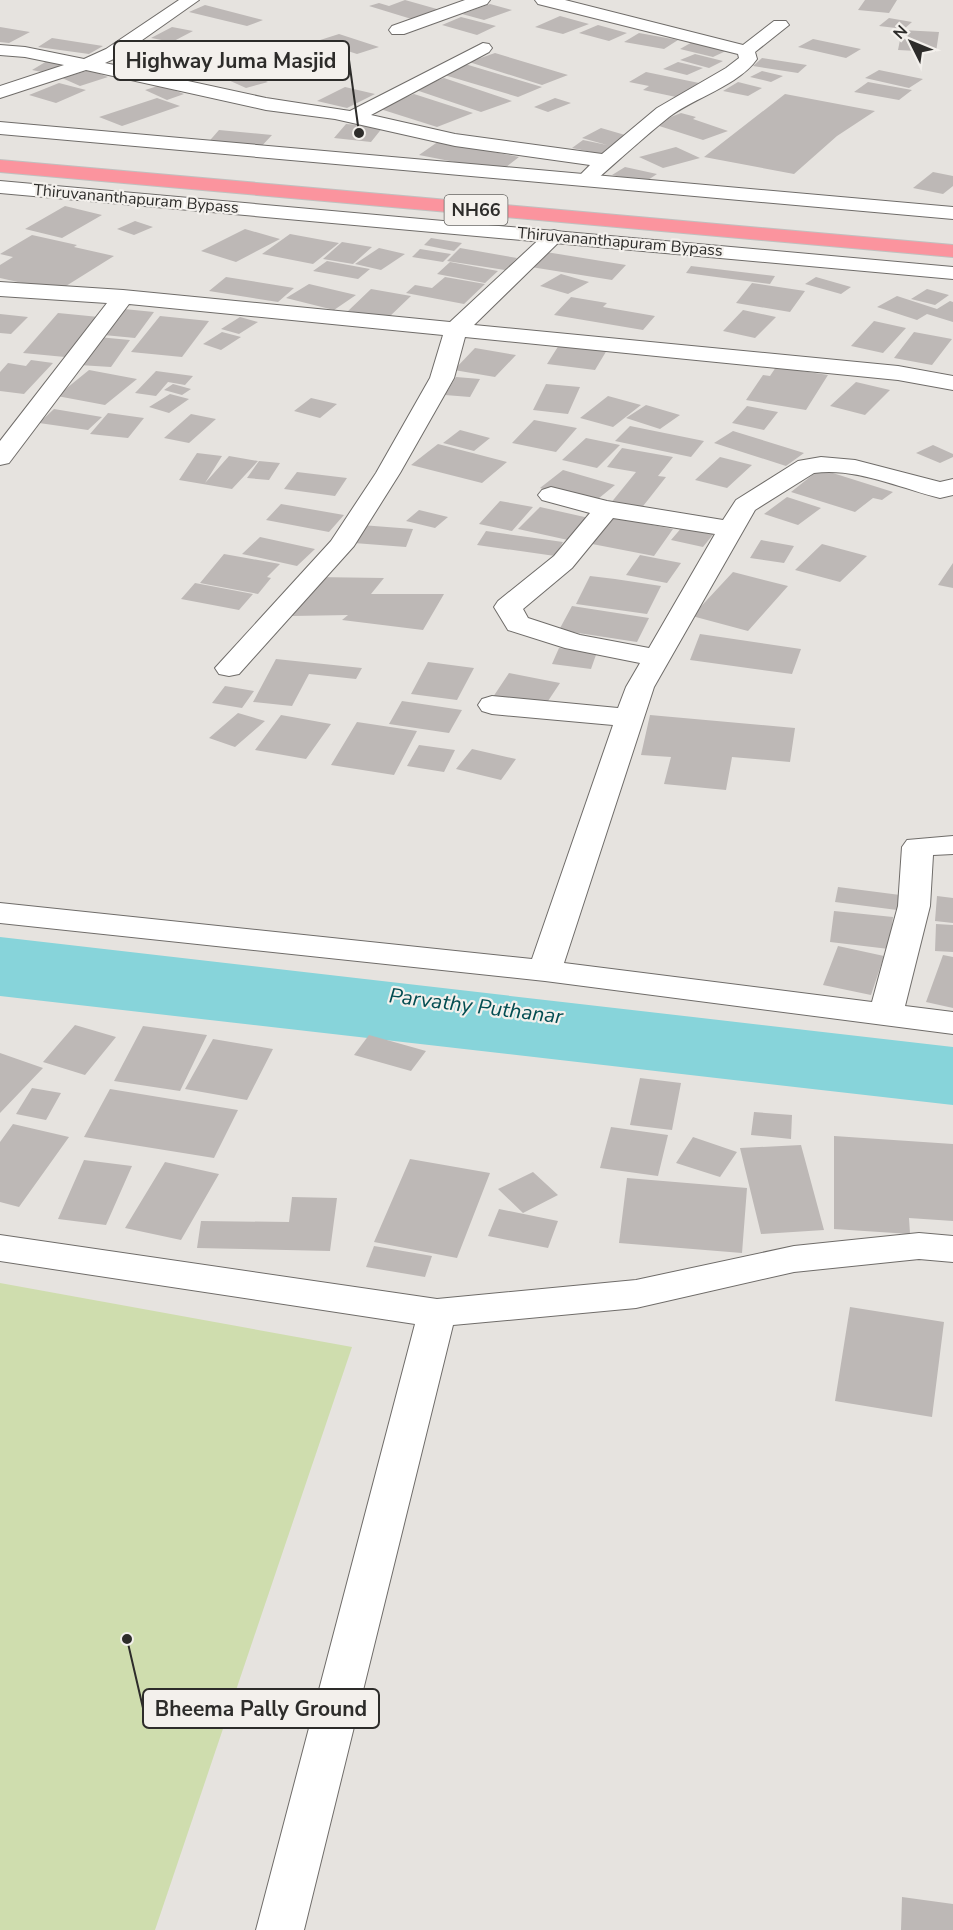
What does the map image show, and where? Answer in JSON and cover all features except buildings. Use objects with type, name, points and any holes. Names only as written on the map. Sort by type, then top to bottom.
[{"type":"highway","name":"Thiruvananthapuram Bypass","points":[[0,147],[953,232]]},
{"type":"highway","name":"Thiruvananthapuram Bypass","points":[[0,166],[569,219],[953,251]]},
{"type":"street","points":[[0,92],[87,64],[112,53],[190,0]]},
{"type":"street","points":[[398,30],[481,0]]},
{"type":"street","points":[[544,0],[746,51]]},
{"type":"street","points":[[746,51],[780,25]]},
{"type":"street","points":[[353,117],[483,48]]},
{"type":"street","points":[[0,50],[25,52],[87,64],[266,104],[353,117],[454,140],[607,161]]},
{"type":"street","points":[[585,180],[664,112],[732,72],[748,59],[746,51]]},
{"type":"street","points":[[0,128],[953,213]]},
{"type":"street","name":"Thiruvananthapuram Bypass","points":[[0,187],[953,273]]},
{"type":"street","points":[[229,668],[341,546],[388,473],[442,378],[456,329],[554,236]]},
{"type":"street","points":[[0,289],[123,297],[456,329],[898,373],[953,383]]},
{"type":"street","points":[[0,458],[123,297]]},
{"type":"street","points":[[545,971],[640,687],[745,505],[807,466],[817,463],[850,466],[940,490],[953,488]]},
{"type":"street","points":[[551,495],[607,509],[731,529]]},
{"type":"street","points":[[607,509],[563,562],[508,607],[518,624],[575,642],[657,658]]},
{"type":"street","points":[[492,705],[630,718]]},
{"type":"street","points":[[886,1014],[914,906],[918,847],[953,845]]},
{"type":"street","points":[[0,913],[545,971],[953,1023]]},
{"type":"street","points":[[0,1248],[437,1313],[636,1294],[794,1259],[919,1246],[953,1250]]},
{"type":"street","points":[[280,1930],[437,1313]]},
{"type":"green space","points":[[0,1283],[352,1347],[155,1930],[0,1930]]},
{"type":"water","name":"Parvathy Puthanar","points":[[0,937],[953,1047],[953,1105],[0,996]]},
{"type":"place","name":"Highway Juma Masjid","points":[[359,133]]},
{"type":"place","name":"Bheema Pally Ground","points":[[127,1639]]}]
